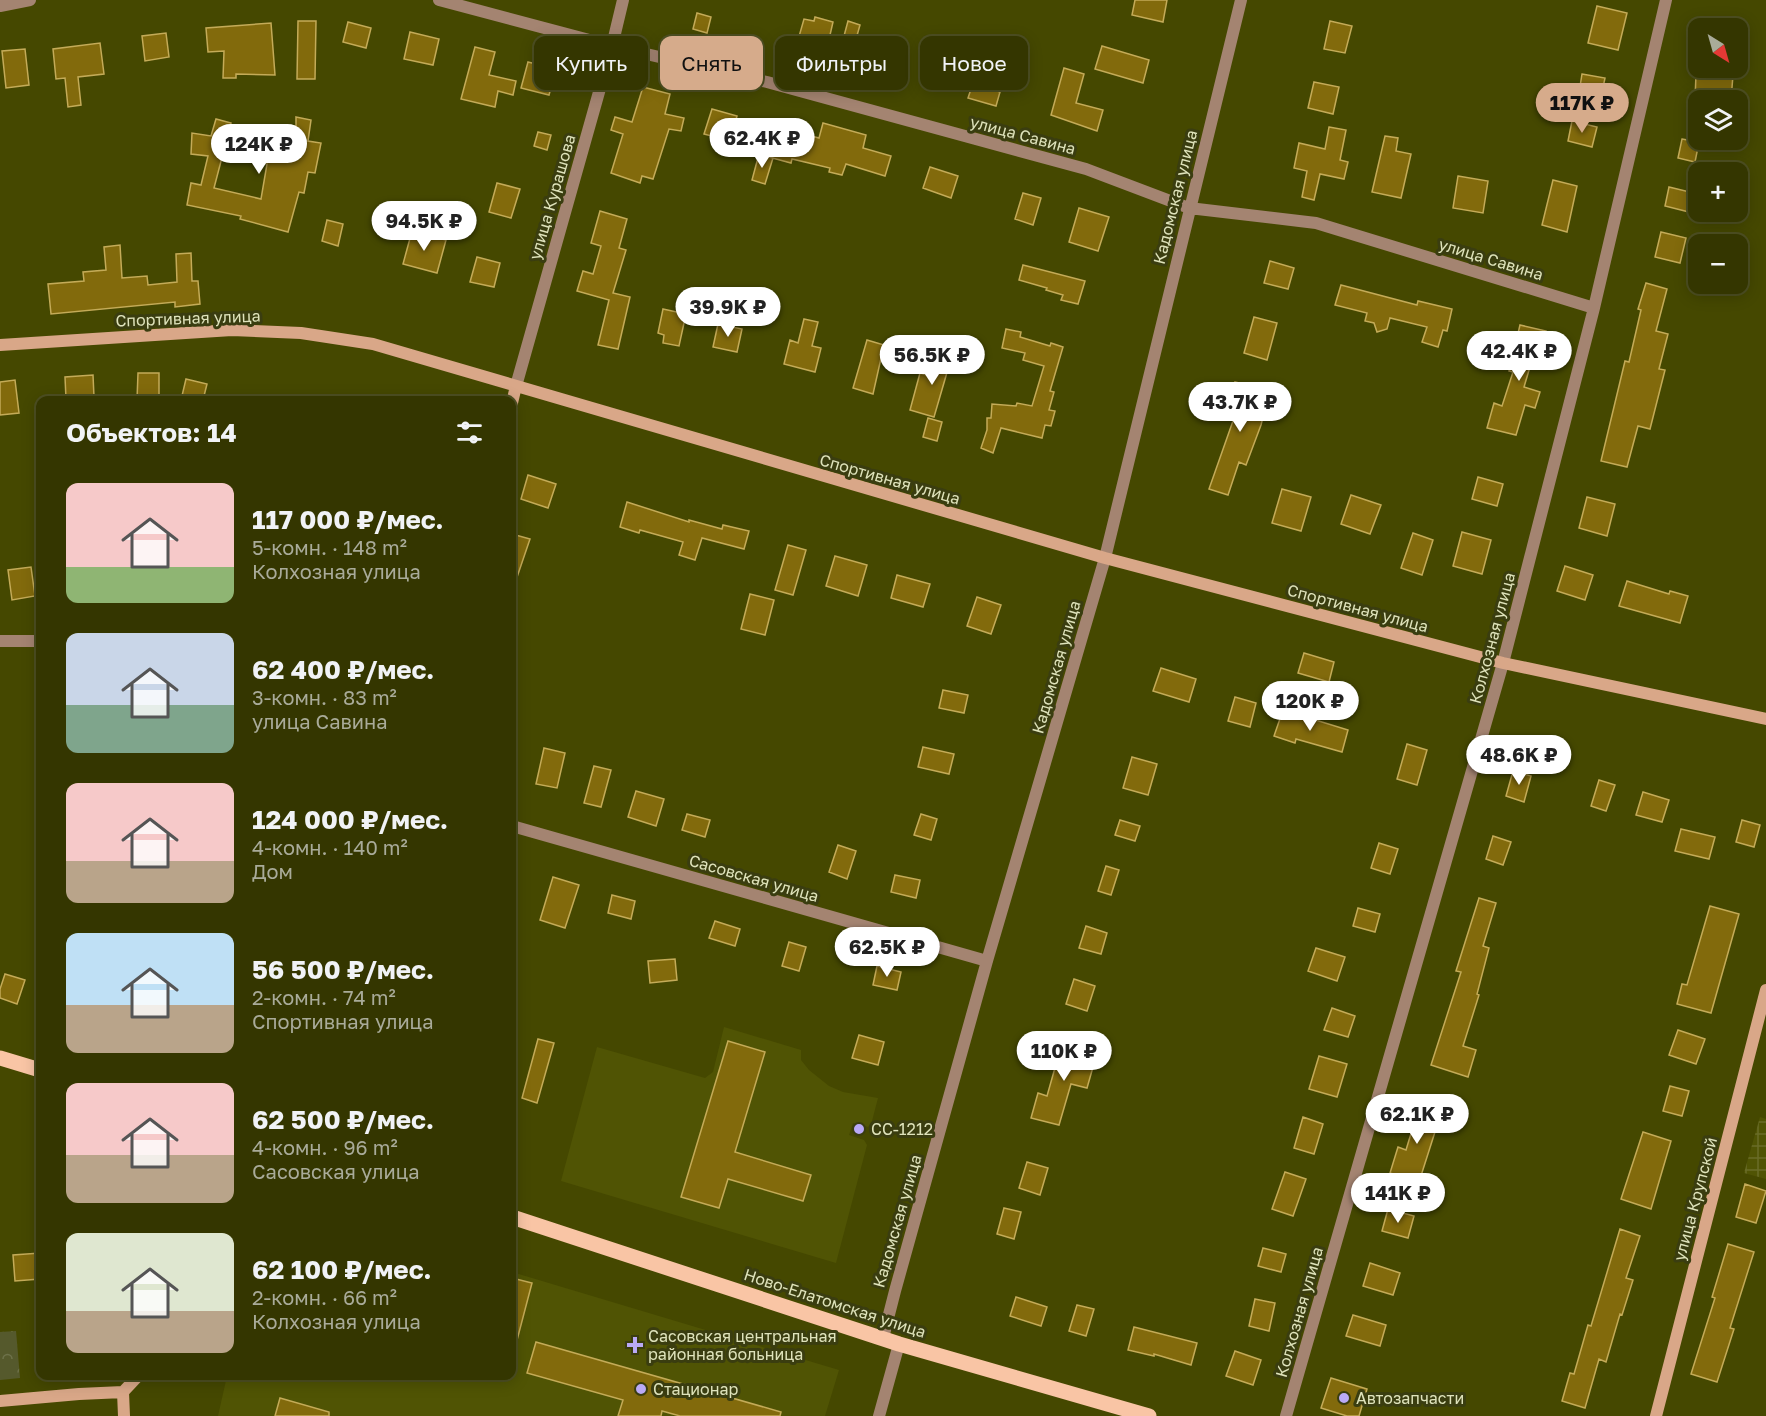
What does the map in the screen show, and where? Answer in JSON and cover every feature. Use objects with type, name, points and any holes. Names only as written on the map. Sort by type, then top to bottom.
[{"type":"main road","points":[[0,1058],[36,1069]]},
{"type":"main road","name":"Ново-Елатомская улица","points":[[516,1218],[899,1344],[1149,1416]]},
{"type":"street","points":[[0,6],[30,0]]},
{"type":"street","name":"улица Савина","points":[[439,0],[574,36]]},
{"type":"street","name":"улица Курашова","points":[[614,36],[623,0]]},
{"type":"street","name":"Кадомская улица","points":[[883,1338],[987,961],[1105,558],[1241,0]]},
{"type":"street","name":"Колхозная улица","points":[[1286,1416],[1503,663],[1594,308],[1666,0]]},
{"type":"street","name":"улица Савина","points":[[648,54],[767,82],[1086,169],[1189,208],[1316,223],[1594,308]]},
{"type":"street","name":"улица Курашова","points":[[514,396],[600,90]]},
{"type":"street","name":"Спортивная улица","points":[[0,345],[232,330],[301,333],[373,344],[1105,558],[1503,663],[1766,719]]},
{"type":"street","points":[[0,641],[36,641]]},
{"type":"street","name":"Сасовская улица","points":[[516,827],[987,961]]},
{"type":"street","name":"улица Крупской","points":[[1656,1416],[1766,990]]},
{"type":"street","points":[[879,1416],[899,1344]]},
{"type":"street","points":[[0,1401],[123,1392],[134,1380]]},
{"type":"street","points":[[123,1392],[124,1416]]},
{"type":"shaded area","points":[[724,1027],[801,1050],[801,1060],[809,1070],[829,1086],[843,1092],[878,1098],[872,1121],[868,1127],[853,1123],[849,1135],[864,1140],[867,1145],[836,1263],[561,1181],[597,1047],[705,1078],[713,1072]]},
{"type":"shaded area","points":[[1760,1117],[1766,1119],[1766,1179],[1744,1173]]},
{"type":"shaded area","name":"Сасовская центральная районная больница","points":[[516,1273],[839,1370],[825,1416],[218,1416],[226,1380],[516,1380]]},
{"type":"green space","points":[[16,1331],[20,1378],[0,1380],[0,1332]]},
{"type":"building","points":[[1135,0],[1167,0],[1163,22],[1132,15]]},
{"type":"building","points":[[1597,6],[1627,13],[1618,50],[1588,43]]},
{"type":"building","points":[[697,13],[711,17],[707,33],[693,29]]},
{"type":"building","points":[[815,17],[833,22],[830,36],[799,36],[804,19],[814,21]]},
{"type":"building","points":[[298,21],[316,21],[315,79],[297,79]]},
{"type":"building","points":[[848,21],[860,25],[857,36],[844,36]]},
{"type":"building","points":[[1330,21],[1352,26],[1345,53],[1324,49]]},
{"type":"building","points":[[348,22],[371,28],[366,48],[343,42]]},
{"type":"building","points":[[271,23],[275,75],[236,74],[236,78],[223,78],[224,51],[208,52],[206,28]]},
{"type":"building","points":[[410,32],[439,39],[433,65],[404,59]]},
{"type":"building","points":[[166,33],[169,57],[145,61],[142,36]]},
{"type":"building","points":[[100,43],[104,74],[78,77],[81,105],[68,107],[65,78],[56,79],[53,49]]},
{"type":"building","points":[[1102,46],[1149,60],[1143,83],[1095,69]]},
{"type":"building","points":[[475,47],[495,52],[489,75],[516,81],[513,95],[498,91],[495,107],[461,99]]},
{"type":"building","points":[[25,49],[29,85],[6,88],[2,51]]},
{"type":"building","points":[[528,62],[534,64],[534,90],[550,90],[549,95],[521,88]]},
{"type":"building","points":[[1064,68],[1084,74],[1076,103],[1103,110],[1097,131],[1051,115]]},
{"type":"building","points":[[1582,74],[1605,78],[1601,97],[1579,93]]},
{"type":"building","points":[[1696,78],[1733,78],[1732,90],[1695,90]]},
{"type":"building","points":[[1314,82],[1339,87],[1333,114],[1308,108]]},
{"type":"building","points":[[648,88],[670,94],[665,114],[684,118],[681,131],[669,129],[653,179],[642,176],[640,183],[611,173],[623,134],[611,130],[615,117],[632,122],[642,90]]},
{"type":"building","points":[[971,90],[1000,92],[996,106],[968,98]]},
{"type":"building","points":[[712,109],[737,116],[730,141],[704,134]]},
{"type":"building","points":[[296,117],[311,120],[308,141],[321,143],[315,173],[308,172],[304,193],[299,192],[288,232],[240,219],[241,216],[187,205],[191,183],[201,185],[208,156],[191,154],[192,133],[211,136],[216,119],[231,123],[214,188],[261,199],[267,164],[255,161],[261,132],[282,136],[284,126],[296,126]]},
{"type":"building","points":[[1572,121],[1597,127],[1592,147],[1568,141]]},
{"type":"building","points":[[823,123],[866,135],[863,148],[891,156],[885,176],[846,164],[842,175],[829,172],[830,168],[792,159],[791,163],[765,156],[773,126],[819,138]]},
{"type":"building","points":[[1329,127],[1346,130],[1340,160],[1348,162],[1344,179],[1320,174],[1314,200],[1302,197],[1307,171],[1294,168],[1299,143],[1325,149]]},
{"type":"building","points":[[538,132],[551,135],[547,150],[534,146]]},
{"type":"building","points":[[1385,136],[1398,138],[1396,151],[1411,154],[1401,198],[1372,192]]},
{"type":"building","points":[[1682,139],[1688,140],[1688,150],[1697,150],[1695,162],[1678,158]]},
{"type":"building","points":[[759,154],[773,158],[765,184],[752,180]]},
{"type":"building","points":[[930,167],[958,176],[951,198],[923,188]]},
{"type":"building","points":[[1458,176],[1488,181],[1483,213],[1453,208]]},
{"type":"building","points":[[1553,180],[1577,186],[1567,232],[1542,225]]},
{"type":"building","points":[[497,183],[520,189],[511,218],[489,212]]},
{"type":"building","points":[[1669,187],[1688,192],[1688,212],[1665,206]]},
{"type":"building","points":[[1023,193],[1041,198],[1033,225],[1015,219]]},
{"type":"building","points":[[1079,208],[1109,217],[1098,251],[1069,242]]},
{"type":"building","points":[[600,211],[627,219],[619,248],[626,250],[613,293],[630,297],[618,349],[598,345],[609,300],[577,291],[583,271],[593,274],[601,246],[591,243]]},
{"type":"building","points":[[327,220],[343,224],[338,246],[322,241]]},
{"type":"building","points":[[412,231],[446,240],[437,273],[403,264]]},
{"type":"building","points":[[1661,232],[1686,238],[1680,263],[1655,257]]},
{"type":"building","points":[[120,245],[122,278],[147,276],[148,285],[177,282],[176,254],[191,253],[192,281],[198,281],[200,304],[175,307],[175,302],[51,314],[48,284],[84,281],[83,272],[106,270],[104,247]]},
{"type":"building","points":[[477,257],[500,263],[494,287],[470,282]]},
{"type":"building","points":[[1270,261],[1294,268],[1288,289],[1264,283]]},
{"type":"building","points":[[1023,265],[1085,281],[1078,304],[1061,300],[1063,295],[1046,290],[1047,288],[1019,280]]},
{"type":"building","points":[[1646,283],[1667,289],[1656,331],[1668,334],[1659,369],[1665,370],[1650,429],[1638,426],[1627,467],[1601,461],[1625,361],[1629,362],[1641,310],[1638,309]]},
{"type":"building","points":[[1341,285],[1417,305],[1418,301],[1452,309],[1447,331],[1443,330],[1438,347],[1422,342],[1427,327],[1390,318],[1387,329],[1377,332],[1374,323],[1365,321],[1367,313],[1335,305]]},
{"type":"building","points":[[663,309],[686,314],[679,346],[663,343],[664,335],[658,333]]},
{"type":"building","points":[[1254,317],[1277,323],[1267,360],[1244,353]]},
{"type":"building","points":[[804,319],[818,322],[812,346],[821,348],[815,372],[784,364],[790,340],[798,343]]},
{"type":"building","points":[[718,324],[742,329],[737,352],[713,347]]},
{"type":"building","points":[[1520,325],[1546,331],[1538,361],[1532,360],[1524,387],[1540,392],[1535,408],[1525,405],[1516,435],[1487,428],[1494,403],[1502,406],[1513,372],[1509,371]]},
{"type":"building","points":[[1006,329],[1021,332],[1020,337],[1050,346],[1051,343],[1063,347],[1050,391],[1054,392],[1049,410],[1055,411],[1051,426],[1045,425],[1042,438],[1001,428],[993,453],[981,448],[987,430],[987,418],[991,418],[992,404],[1016,406],[1017,403],[1032,406],[1044,366],[1023,360],[1025,353],[1002,348]]},
{"type":"building","points":[[867,340],[884,345],[873,394],[853,388]]},
{"type":"building","points":[[936,353],[955,358],[952,370],[948,369],[934,417],[910,410],[920,373],[930,376]]},
{"type":"building","points":[[138,373],[159,373],[159,396],[137,396]]},
{"type":"building","points":[[93,375],[94,396],[66,396],[65,377]]},
{"type":"building","points":[[186,379],[207,384],[204,396],[182,396]]},
{"type":"building","points":[[15,380],[19,413],[0,415],[0,382]]},
{"type":"building","points":[[1235,382],[1270,390],[1261,425],[1246,465],[1239,462],[1228,495],[1209,489],[1234,418],[1226,416]]},
{"type":"building","points":[[928,418],[942,422],[937,441],[923,437]]},
{"type":"building","points":[[528,475],[556,484],[548,508],[521,499]]},
{"type":"building","points":[[1478,477],[1503,484],[1497,506],[1472,499]]},
{"type":"building","points":[[1282,489],[1311,497],[1301,531],[1272,523]]},
{"type":"building","points":[[1351,495],[1381,505],[1370,534],[1341,524]]},
{"type":"building","points":[[1587,497],[1615,504],[1607,536],[1579,528]]},
{"type":"building","points":[[627,502],[689,522],[689,520],[722,529],[723,525],[749,531],[744,549],[702,538],[695,560],[679,555],[683,542],[620,527]]},
{"type":"building","points":[[1462,532],[1491,540],[1482,574],[1453,566]]},
{"type":"building","points":[[1413,533],[1433,540],[1422,575],[1401,568]]},
{"type":"building","points":[[516,535],[530,539],[516,580]]},
{"type":"building","points":[[788,545],[806,550],[793,595],[775,590]]},
{"type":"building","points":[[835,556],[867,565],[858,596],[826,586]]},
{"type":"building","points":[[1565,566],[1593,575],[1585,600],[1557,591]]},
{"type":"building","points":[[31,567],[35,596],[12,600],[8,570]]},
{"type":"building","points":[[897,575],[930,584],[923,607],[891,598]]},
{"type":"building","points":[[1627,581],[1669,594],[1670,591],[1688,596],[1680,623],[1619,606]]},
{"type":"building","points":[[750,594],[774,600],[765,635],[741,629]]},
{"type":"building","points":[[977,597],[1001,605],[991,634],[967,626]]},
{"type":"building","points":[[1304,653],[1334,662],[1329,682],[1298,673]]},
{"type":"building","points":[[1161,668],[1196,679],[1189,702],[1153,691]]},
{"type":"building","points":[[943,690],[968,695],[964,713],[939,708]]},
{"type":"building","points":[[1235,697],[1256,703],[1250,727],[1228,721]]},
{"type":"building","points":[[1283,710],[1348,730],[1342,752],[1296,739],[1295,743],[1274,736]]},
{"type":"building","points":[[1407,744],[1427,750],[1417,785],[1397,779]]},
{"type":"building","points":[[923,747],[954,754],[949,774],[918,767]]},
{"type":"building","points":[[544,748],[565,753],[557,788],[536,784]]},
{"type":"building","points":[[1132,757],[1157,764],[1148,795],[1123,788]]},
{"type":"building","points":[[594,766],[611,770],[601,807],[584,803]]},
{"type":"building","points":[[1513,771],[1531,776],[1524,802],[1506,796]]},
{"type":"building","points":[[1599,780],[1615,785],[1606,811],[1591,806]]},
{"type":"building","points":[[636,791],[664,799],[656,826],[628,817]]},
{"type":"building","points":[[1643,792],[1669,800],[1662,822],[1636,815]]},
{"type":"building","points":[[687,814],[710,820],[705,837],[682,830]]},
{"type":"building","points":[[921,814],[937,819],[931,840],[914,835]]},
{"type":"building","points":[[1120,820],[1140,826],[1135,841],[1115,835]]},
{"type":"building","points":[[1742,820],[1760,825],[1754,847],[1736,842]]},
{"type":"building","points":[[1681,829],[1715,837],[1709,859],[1675,851]]},
{"type":"building","points":[[1493,836],[1511,842],[1503,865],[1486,859]]},
{"type":"building","points":[[1379,843],[1398,849],[1390,874],[1371,868]]},
{"type":"building","points":[[838,845],[856,851],[847,879],[829,872]]},
{"type":"building","points":[[1106,866],[1119,870],[1111,895],[1098,891]]},
{"type":"building","points":[[895,875],[920,880],[916,898],[891,892]]},
{"type":"building","points":[[553,877],[579,885],[565,928],[540,920]]},
{"type":"building","points":[[612,895],[635,901],[631,919],[608,913]]},
{"type":"building","points":[[1479,898],[1496,903],[1483,946],[1489,948],[1477,994],[1479,995],[1463,1046],[1476,1050],[1468,1077],[1431,1065],[1461,972],[1456,971]]},
{"type":"building","points":[[1710,906],[1739,914],[1711,1013],[1677,1004],[1682,984],[1687,985]]},
{"type":"building","points":[[1358,908],[1380,914],[1375,932],[1353,926]]},
{"type":"building","points":[[715,921],[740,929],[735,946],[709,938]]},
{"type":"building","points":[[1086,926],[1107,933],[1101,954],[1079,948]]},
{"type":"building","points":[[789,942],[806,947],[799,971],[782,966]]},
{"type":"building","points":[[1316,948],[1345,957],[1337,981],[1308,971]]},
{"type":"building","points":[[675,959],[677,980],[650,983],[648,961]]},
{"type":"building","points":[[877,966],[901,972],[897,990],[873,985]]},
{"type":"building","points":[[5,974],[25,980],[17,1004],[0,998],[0,989]]},
{"type":"building","points":[[1074,979],[1095,986],[1087,1011],[1066,1004]]},
{"type":"building","points":[[1332,1008],[1355,1016],[1348,1037],[1324,1030]]},
{"type":"building","points":[[1678,1030],[1705,1039],[1696,1064],[1669,1055]]},
{"type":"building","points":[[859,1035],[884,1042],[878,1065],[852,1058]]},
{"type":"building","points":[[538,1039],[554,1043],[537,1103],[522,1098]]},
{"type":"building","points":[[728,1041],[765,1052],[735,1152],[811,1175],[803,1201],[728,1179],[719,1208],[681,1197]]},
{"type":"building","points":[[1062,1043],[1097,1053],[1087,1088],[1071,1084],[1059,1125],[1031,1118],[1038,1093],[1047,1096]]},
{"type":"building","points":[[1319,1056],[1347,1064],[1337,1097],[1309,1089]]},
{"type":"building","points":[[1670,1086],[1689,1091],[1682,1116],[1663,1111]]},
{"type":"building","points":[[1420,1104],[1442,1110],[1419,1182],[1390,1173],[1398,1147],[1406,1150]]},
{"type":"building","points":[[1303,1117],[1323,1124],[1314,1154],[1294,1148]]},
{"type":"building","points":[[1643,1132],[1671,1141],[1651,1209],[1621,1199]]},
{"type":"building","points":[[1027,1162],[1048,1168],[1040,1195],[1019,1188]]},
{"type":"building","points":[[1285,1172],[1306,1179],[1293,1216],[1272,1209]]},
{"type":"building","points":[[1745,1184],[1766,1191],[1756,1223],[1736,1217]]},
{"type":"building","points":[[1004,1208],[1021,1212],[1014,1239],[997,1234]]},
{"type":"building","points":[[1388,1209],[1414,1216],[1408,1238],[1382,1231]]},
{"type":"building","points":[[1620,1229],[1640,1236],[1626,1278],[1633,1280],[1606,1362],[1599,1359],[1585,1408],[1562,1401],[1570,1373],[1574,1374],[1588,1325],[1591,1326]]},
{"type":"building","points":[[1728,1244],[1754,1252],[1730,1328],[1734,1329],[1717,1382],[1691,1374],[1715,1298],[1712,1297]]},
{"type":"building","points":[[1263,1248],[1286,1254],[1281,1272],[1258,1266]]},
{"type":"building","points":[[36,1253],[36,1279],[15,1281],[13,1255]]},
{"type":"building","points":[[1370,1263],[1400,1273],[1393,1295],[1363,1286]]},
{"type":"building","points":[[516,1279],[532,1283],[516,1344]]},
{"type":"building","points":[[1016,1297],[1047,1307],[1041,1326],[1010,1316]]},
{"type":"building","points":[[1255,1299],[1275,1303],[1269,1331],[1249,1326]]},
{"type":"building","points":[[1077,1305],[1094,1309],[1086,1336],[1069,1331]]},
{"type":"building","points":[[1353,1315],[1386,1325],[1380,1346],[1346,1336]]},
{"type":"building","points":[[1134,1327],[1197,1343],[1191,1365],[1154,1354],[1154,1356],[1128,1350]]},
{"type":"building","name":"Стационар","points":[[536,1342],[781,1412],[780,1416],[680,1416],[662,1411],[661,1416],[618,1416],[623,1400],[527,1373]]},
{"type":"building","points":[[1235,1351],[1261,1360],[1253,1385],[1226,1376]]},
{"type":"building","name":"Автозапчасти","points":[[1331,1378],[1367,1389],[1359,1416],[1347,1416],[1321,1408]]},
{"type":"building","points":[[280,1398],[329,1412],[329,1416],[275,1416]]},
{"type":"place","name":"СС-1212","points":[[859,1129]]},
{"type":"place","name":"Сасовская центральная районная больница","points":[[635,1345]]},
{"type":"place","name":"Стационар","points":[[641,1389]]},
{"type":"place","name":"Автозапчасти","points":[[1344,1398]]}]
